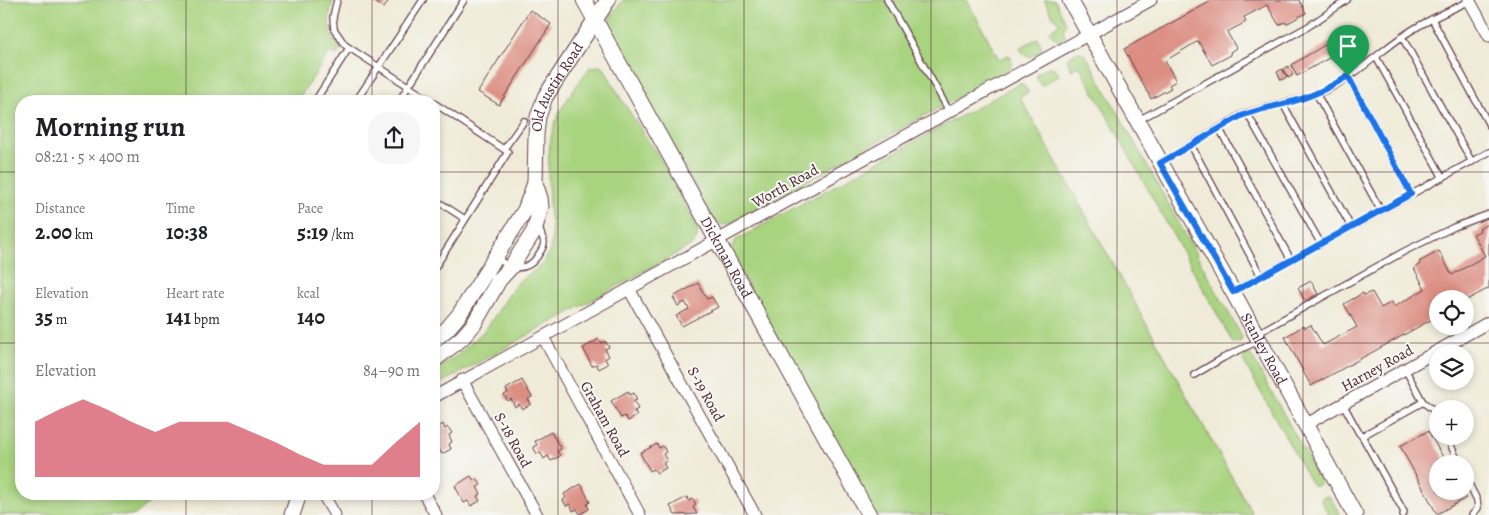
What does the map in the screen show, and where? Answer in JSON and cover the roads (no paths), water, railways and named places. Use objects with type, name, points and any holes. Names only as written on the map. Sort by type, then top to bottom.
[{"type":"street","name":"Dickman Road","points":[[584,0],[869,515]]},
{"type":"street","name":"Old Austin Road","points":[[440,355],[462,338],[474,324],[499,280],[511,267],[534,231],[541,207],[536,183],[536,134],[540,110],[545,97],[608,0]]},
{"type":"street","name":"Stanley Road","points":[[1070,0],[1355,515]]},
{"type":"street","name":"Worth Road","points":[[440,393],[1151,0]]},
{"type":"street","points":[[1469,1],[1489,36]]},
{"type":"street","name":"Old Austin Road","points":[[440,335],[459,314],[495,258],[525,210],[536,183]]},
{"type":"street","name":"S-19 Road","points":[[629,288],[755,515]]},
{"type":"street","name":"Harney Road","points":[[1306,425],[1489,322]]},
{"type":"street","name":"Graham Road","points":[[543,337],[640,515]]},
{"type":"street","name":"S-18 Road","points":[[462,380],[537,515]]},
{"type":"street","points":[[292,515],[297,500]]},
{"type":"street","points":[[326,500],[335,515]]},
{"type":"street","points":[[427,500],[436,515]]},
{"type":"lane","points":[[336,0],[333,16],[334,29],[348,48],[421,95]]},
{"type":"lane","points":[[360,95],[424,0]]},
{"type":"lane","points":[[403,95],[464,0]]},
{"type":"lane","points":[[887,0],[950,111]]},
{"type":"lane","points":[[1137,121],[1309,26],[1348,0]]},
{"type":"lane","points":[[1160,163],[1247,113],[1283,104],[1328,89],[1402,37],[1432,19],[1469,1]]},
{"type":"lane","points":[[1432,19],[1489,125]]},
{"type":"lane","points":[[1402,37],[1472,162]]},
{"type":"lane","points":[[319,95],[348,48]]},
{"type":"lane","points":[[1376,57],[1443,178]]},
{"type":"lane","points":[[1348,76],[1411,194]]},
{"type":"lane","points":[[1316,93],[1380,211]]},
{"type":"lane","points":[[1283,104],[1351,228]]},
{"type":"lane","points":[[440,107],[508,152],[440,259]]},
{"type":"lane","points":[[1247,113],[1321,244]]},
{"type":"lane","points":[[504,149],[524,121]]},
{"type":"lane","points":[[1219,128],[1291,260]]},
{"type":"lane","points":[[1191,145],[1261,276]]},
{"type":"lane","points":[[1233,292],[1489,152]]},
{"type":"lane","points":[[440,203],[465,219]]},
{"type":"lane","points":[[1194,376],[1258,337],[1281,319],[1405,251],[1454,227],[1489,214]]},
{"type":"lane","points":[[495,258],[511,267]]},
{"type":"lane","points":[[1405,369],[1423,402],[1429,407]]},
{"type":"lane","points":[[1362,436],[1423,402]]},
{"type":"lane","points":[[1343,404],[1404,512],[1403,515]]},
{"type":"lane","points":[[1472,515],[1478,508],[1474,494]]}]
